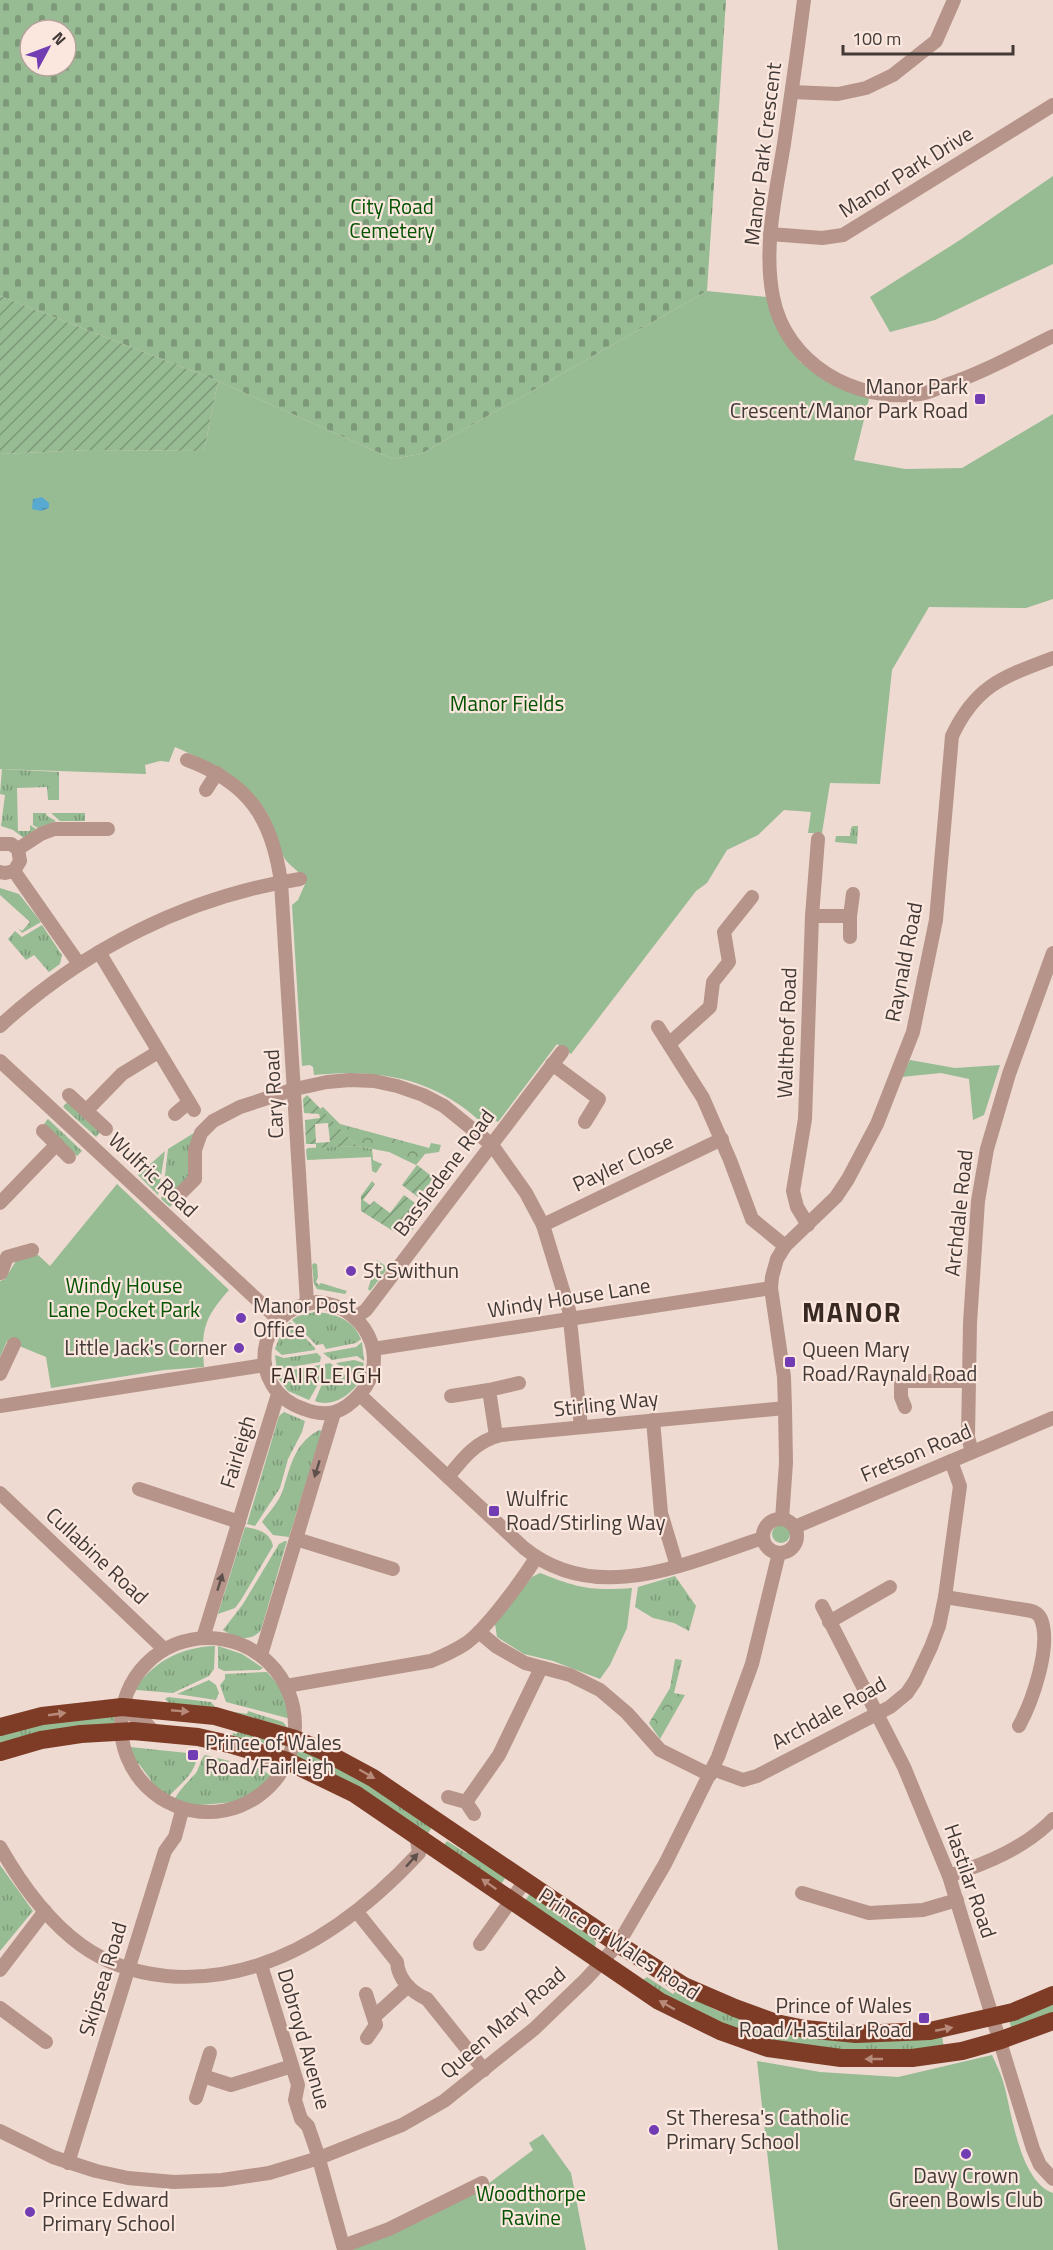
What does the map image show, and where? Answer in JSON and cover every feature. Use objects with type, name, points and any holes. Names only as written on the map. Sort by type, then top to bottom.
[{"type":"highway","name":"Prince of Wales Road","points":[[0,1727],[42,1716],[122,1707],[215,1716],[295,1739],[373,1778],[684,1986],[776,2023],[805,2029],[856,2034],[900,2034],[944,2029],[994,2017],[1013,2012],[1053,1995]]},
{"type":"highway","name":"Prince of Wales Road","points":[[0,1752],[41,1740],[81,1734],[122,1731],[154,1732],[198,1737],[287,1761],[356,1794],[602,1960],[629,1981],[681,2013],[730,2035],[768,2048],[841,2058],[912,2058],[962,2051],[1053,2021]]},
{"type":"street","name":"Manor Park Crescent","points":[[804,0],[770,234],[771,288],[784,330],[808,359],[831,378],[856,389],[888,395],[922,394],[966,378],[1053,336]]},
{"type":"street","points":[[792,92],[838,94],[866,88],[892,75],[936,41],[954,0]]},
{"type":"street","name":"Manor Park Drive","points":[[770,234],[822,238],[843,235],[1053,105]]},
{"type":"street","name":"Raynald Road","points":[[771,1288],[775,1265],[785,1246],[836,1197],[848,1179],[877,1124],[913,1032],[936,920],[952,736],[973,700],[987,688],[1002,678],[1053,658]]},
{"type":"street","name":"Cary Road","points":[[187,760],[217,773],[244,792],[256,807],[276,849],[281,882],[307,1303]]},
{"type":"street","points":[[206,790],[217,773]]},
{"type":"street","points":[[18,849],[41,834],[54,829],[108,830]]},
{"type":"street","name":"Waltheof Road","points":[[808,1225],[797,1207],[793,1191],[805,1119],[812,916],[818,839]]},
{"type":"street","points":[[0,844],[11,844],[18,849],[20,861],[7,871],[79,964]]},
{"type":"street","points":[[0,1026],[47,986],[79,964],[154,922],[224,896],[300,879]]},
{"type":"street","points":[[850,937],[853,894]]},
{"type":"street","points":[[670,1043],[710,1007],[713,982],[729,962],[724,932],[752,897]]},
{"type":"street","points":[[812,916],[850,916]]},
{"type":"street","points":[[99,952],[192,1106],[175,1114]]},
{"type":"street","name":"Archdale Road","points":[[972,1452],[968,1437],[970,1323],[978,1201],[987,1149],[1009,1074],[1049,980],[1053,953]]},
{"type":"street","points":[[658,1027],[703,1098],[722,1139],[752,1219],[785,1246]]},
{"type":"street","points":[[86,1111],[122,1074],[158,1052]]},
{"type":"street","name":"Bassledene Road","points":[[356,1317],[366,1310],[562,1052]]},
{"type":"street","name":"Wulfric Road","points":[[0,1061],[278,1319]]},
{"type":"street","points":[[552,1064],[599,1099],[585,1122]]},
{"type":"street","points":[[181,1193],[195,1179],[195,1150],[201,1133],[213,1121],[240,1107],[295,1089],[350,1080],[374,1081],[398,1086],[444,1106],[474,1128],[492,1145],[526,1193],[543,1225],[569,1310],[580,1427]]},
{"type":"street","points":[[69,1095],[106,1129]]},
{"type":"street","points":[[43,1131],[69,1157]]},
{"type":"street","name":"Payler Close","points":[[543,1225],[722,1139]]},
{"type":"street","points":[[0,1203],[57,1144]]},
{"type":"street","points":[[1,1273],[3,1252],[32,1250]]},
{"type":"street","points":[[771,1288],[785,1408],[786,1463],[782,1519]]},
{"type":"street","name":"Windy House Lane","points":[[373,1349],[771,1288]]},
{"type":"street","points":[[0,1406],[265,1365],[266,1344],[278,1319],[290,1310],[307,1303],[325,1303],[341,1307],[356,1317],[368,1333],[373,1349],[373,1367],[370,1378],[360,1395],[334,1413],[261,1654]]},
{"type":"street","points":[[0,1374],[14,1344]]},
{"type":"street","name":"Fairleigh","points":[[265,1365],[270,1381],[278,1394],[292,1405],[319,1414],[334,1413]]},
{"type":"street","points":[[905,1407],[901,1397],[901,1381],[969,1381]]},
{"type":"street","points":[[451,1396],[519,1383]]},
{"type":"street","points":[[489,1390],[496,1437]]},
{"type":"street","name":"Fairleigh","points":[[203,1638],[278,1394]]},
{"type":"street","points":[[360,1395],[536,1558],[560,1570],[589,1577],[618,1579],[676,1566],[763,1538]]},
{"type":"street","name":"Stirling Way","points":[[448,1477],[468,1454],[486,1439],[580,1427],[785,1408]]},
{"type":"street","name":"Fretson Road","points":[[795,1527],[1053,1418]]},
{"type":"street","points":[[652,1420],[661,1513],[676,1566]]},
{"type":"street","name":"Archdale Road","points":[[479,1632],[508,1655],[541,1668],[580,1679],[600,1690],[627,1713],[660,1750],[712,1772],[743,1780],[757,1776],[877,1714],[899,1700],[915,1681],[931,1647],[945,1597],[960,1486],[951,1461]]},
{"type":"street","name":"Fairleigh","points":[[139,1489],[239,1522]]},
{"type":"street","name":"Cullabine Road","points":[[0,1493],[164,1649]]},
{"type":"street","points":[[779,1553],[767,1546],[763,1538],[768,1524],[782,1519],[795,1527]]},
{"type":"street","name":"Queen Mary Road","points":[[0,2131],[68,2163],[128,2178],[174,2182],[222,2180],[269,2173],[319,2158],[402,2126],[444,2101],[534,2029],[618,1944],[665,1864],[712,1772],[752,1664],[779,1553],[787,1552],[796,1544],[795,1527]]},
{"type":"street","points":[[296,1539],[393,1569]]},
{"type":"street","points":[[286,1686],[431,1661],[466,1644],[479,1632],[536,1558]]},
{"type":"street","points":[[829,1622],[890,1587]]},
{"type":"street","points":[[945,1597],[1036,1612],[1041,1618],[1042,1655],[1037,1683],[1030,1705],[1019,1726]]},
{"type":"street","name":"Hastilar Road","points":[[822,1606],[904,1767],[949,1876],[1033,2149],[1040,2165],[1053,2179]]},
{"type":"street","points":[[203,1638],[217,1638],[239,1644],[261,1654],[279,1673],[286,1686],[295,1717],[295,1739],[288,1754],[286,1766],[269,1787],[243,1805],[228,1811],[212,1813],[182,1811],[155,1794],[135,1772],[123,1746],[122,1707],[132,1680],[164,1649],[203,1638]]},
{"type":"street","points":[[466,1802],[499,1755],[541,1668]]},
{"type":"street","points":[[122,1707],[128,1713],[143,1720],[154,1732]]},
{"type":"street","points":[[448,1797],[466,1802],[474,1814]]},
{"type":"street","name":"Skipsea Road","points":[[68,2163],[165,1851],[175,1837],[182,1811]]},
{"type":"street","points":[[949,1876],[1003,1855],[1026,1841],[1053,1819]]},
{"type":"street","points":[[0,1847],[19,1880],[45,1911],[83,1946],[98,1956],[129,1969],[146,1974],[187,1978],[229,1973],[261,1965],[300,1948],[357,1912],[392,1882],[419,1853],[416,1834]]},
{"type":"street","name":"Prince of Wales Road","points":[[480,1944],[525,1881]]},
{"type":"street","points":[[802,1893],[869,1913],[923,1910],[957,1900]]},
{"type":"street","points":[[0,1970],[45,1911]]},
{"type":"street","points":[[357,1912],[397,1962],[398,1972],[408,1986],[415,1994],[427,1999],[484,2070]]},
{"type":"street","name":"Dobroyd Avenue","points":[[261,1965],[298,2085],[295,2100],[301,2119],[308,2126],[319,2158],[337,2248]]},
{"type":"street","points":[[375,2016],[408,1986]]},
{"type":"street","points":[[366,1994],[375,2016],[376,2025],[367,2038]]},
{"type":"street","points":[[0,2008],[46,2042]]},
{"type":"street","points":[[196,2098],[210,2053]]},
{"type":"street","points":[[203,2076],[231,2085],[292,2066]]},
{"type":"street","points":[[337,2248],[389,2229],[482,2183]]},
{"type":"green space","name":"City Road Cemetery","points":[[0,0],[726,0],[707,291],[421,454],[393,459],[218,381],[0,296]]},
{"type":"green space","points":[[1053,176],[1053,264],[935,320],[890,332],[870,297],[960,240]]},
{"type":"green space","name":"Manor Fields","points":[[707,291],[767,297],[800,362],[869,399],[854,460],[905,469],[962,468],[1053,414],[1053,599],[1026,608],[929,607],[892,670],[880,784],[830,783],[822,833],[808,833],[811,812],[784,810],[758,835],[727,850],[707,883],[696,891],[571,1054],[557,1044],[498,1122],[492,1118],[482,1123],[444,1095],[404,1080],[382,1075],[338,1073],[314,1075],[313,1067],[302,1066],[292,905],[298,900],[305,884],[298,872],[285,859],[268,815],[250,791],[215,766],[175,747],[169,762],[160,761],[145,765],[146,774],[0,769],[0,454],[90,450],[204,451],[218,381],[393,459],[421,454]]},
{"type":"green space","points":[[0,296],[218,381],[204,451],[90,450],[0,454]]},
{"type":"green space","points":[[2,769],[59,772],[59,800],[48,800],[47,787],[17,788],[18,831],[30,831],[30,825],[36,829],[24,838],[13,830],[1,826],[5,795],[0,794]]},
{"type":"green space","points":[[33,813],[46,813],[56,821],[38,828],[33,825]]},
{"type":"green space","points":[[51,813],[85,813],[85,821],[60,821]]},
{"type":"green space","points":[[853,826],[858,826],[857,844],[835,842],[836,836],[850,836]]},
{"type":"green space","points":[[0,888],[19,894],[41,922],[22,933],[18,928],[22,931],[30,922],[0,895]]},
{"type":"green space","points":[[42,925],[62,955],[60,964],[49,972],[34,955],[26,960],[8,939],[15,931],[22,937]]},
{"type":"green space","points":[[910,1060],[955,1068],[1000,1065],[984,1115],[973,1120],[969,1079],[941,1073],[901,1077]]},
{"type":"green space","points":[[307,1095],[357,1146],[316,1148],[316,1144],[306,1144],[305,1120],[320,1118],[319,1114],[304,1113],[303,1099]],"holes":[[[328,1123],[330,1142],[316,1143],[315,1124]]]},
{"type":"green space","points":[[69,1100],[102,1130],[96,1137],[63,1107]]},
{"type":"green space","points":[[323,1107],[340,1124],[429,1148],[431,1143],[441,1145],[439,1152],[425,1154],[416,1165],[389,1152],[357,1146],[320,1109]]},
{"type":"green space","points":[[48,1119],[82,1151],[77,1156],[44,1124]]},
{"type":"green space","points":[[197,1131],[189,1175],[176,1190],[164,1184],[168,1149]]},
{"type":"green space","points":[[357,1146],[372,1149],[373,1160],[382,1164],[376,1173],[372,1171],[371,1157],[307,1160],[306,1150],[308,1148]]},
{"type":"green space","points":[[165,1151],[158,1195],[138,1175]]},
{"type":"green space","points":[[417,1165],[434,1178],[418,1197],[402,1185]]},
{"type":"green space","points":[[372,1181],[375,1184],[363,1200],[370,1205],[374,1201],[390,1213],[404,1195],[415,1203],[409,1210],[421,1219],[419,1221],[407,1212],[402,1219],[414,1228],[412,1230],[400,1221],[395,1228],[407,1237],[406,1239],[361,1211],[361,1196]]},
{"type":"green space","name":"Windy House Lane Pocket Park","points":[[117,1184],[229,1290],[214,1309],[206,1325],[203,1343],[204,1367],[164,1370],[51,1388],[46,1357],[7,1341],[0,1357],[0,1281],[5,1279],[16,1261],[37,1254],[50,1266]]},
{"type":"green space","points":[[165,1188],[178,1197],[170,1207],[161,1199]]},
{"type":"green space","points":[[377,1260],[388,1268],[370,1291],[368,1289]]},
{"type":"green space","points":[[317,1264],[316,1282],[319,1285],[321,1283],[347,1291],[345,1294],[317,1289],[314,1284],[312,1265]]},
{"type":"green space","points":[[315,1312],[342,1318],[353,1326],[361,1339],[356,1343],[326,1349],[323,1344],[316,1345],[292,1320],[298,1316]]},
{"type":"green space","points":[[290,1322],[315,1350],[282,1355],[275,1349],[282,1331]]},
{"type":"green space","points":[[362,1342],[364,1361],[357,1356],[332,1360],[323,1353],[356,1347]]},
{"type":"green space","points":[[317,1353],[321,1357],[320,1362],[285,1368],[277,1372],[275,1355],[284,1358]]},
{"type":"green space","points":[[354,1360],[364,1363],[359,1381],[336,1363]]},
{"type":"green space","points":[[330,1363],[357,1385],[338,1400],[321,1403],[315,1401],[324,1379],[325,1364]]},
{"type":"green space","points":[[320,1365],[320,1381],[309,1400],[288,1391],[279,1379],[286,1371]]},
{"type":"green space","points":[[284,1412],[305,1421],[302,1432],[288,1459],[280,1488],[255,1526],[247,1524],[279,1416]]},
{"type":"green space","points":[[319,1430],[322,1431],[289,1537],[273,1535],[262,1522],[281,1494],[291,1464],[299,1449]]},
{"type":"green space","points":[[777,1525],[785,1525],[790,1530],[788,1541],[777,1543],[772,1538],[772,1530]]},
{"type":"green space","points":[[245,1527],[266,1534],[273,1546],[235,1608],[218,1614]]},
{"type":"green space","points":[[287,1541],[261,1630],[252,1637],[242,1638],[223,1630],[243,1604],[279,1544]]},
{"type":"green space","points":[[540,1573],[585,1587],[632,1588],[627,1628],[610,1665],[600,1679],[553,1661],[524,1654],[497,1637],[495,1624],[532,1577]]},
{"type":"green space","points":[[675,1576],[696,1606],[689,1631],[674,1623],[653,1618],[635,1607],[638,1587]]},
{"type":"green space","points":[[215,1646],[214,1669],[209,1676],[173,1693],[136,1690],[133,1692],[148,1673],[168,1658],[178,1653]]},
{"type":"green space","points":[[218,1646],[242,1654],[263,1668],[224,1671],[218,1668]]},
{"type":"green space","points":[[675,1659],[682,1660],[674,1693],[685,1695],[660,1739],[649,1723],[670,1688]]},
{"type":"green space","points":[[267,1672],[280,1687],[291,1719],[226,1702],[220,1685],[225,1679],[225,1674]]},
{"type":"green space","points":[[209,1680],[216,1685],[219,1693],[216,1700],[177,1694]]},
{"type":"green space","points":[[168,1697],[211,1702],[219,1711],[169,1703],[165,1699]]},
{"type":"green space","points":[[229,1711],[247,1714],[248,1711],[283,1722],[287,1727]]},
{"type":"green space","points":[[119,1715],[118,1725],[0,1745],[0,1732],[24,1725]]},
{"type":"green space","points":[[239,1729],[287,1744],[274,1750],[266,1748],[262,1742],[247,1738],[240,1741],[232,1738],[233,1733],[237,1734]]},
{"type":"green space","points":[[130,1747],[197,1754],[196,1761],[191,1773],[166,1799],[150,1786],[151,1780],[139,1764],[134,1762]]},
{"type":"green space","points":[[297,1747],[316,1754],[434,1824],[427,1835],[293,1756]]},
{"type":"green space","points":[[205,1755],[262,1769],[273,1778],[264,1787],[235,1804],[234,1802],[201,1805],[197,1809],[173,1802],[196,1773]]},
{"type":"green space","points":[[447,1841],[466,1853],[473,1852],[507,1875],[500,1886],[443,1846]]},
{"type":"green space","points":[[0,1865],[33,1911],[0,1951]]},
{"type":"green space","points":[[531,1892],[592,1934],[596,1943],[595,1947],[524,1902]]},
{"type":"green space","points":[[647,1977],[673,1994],[677,1990],[716,2010],[759,2026],[942,2036],[944,2048],[871,2053],[776,2042],[734,2030],[640,1982]]},
{"type":"green space","points":[[1053,2001],[1053,2015],[1012,2031],[1009,2019]]},
{"type":"green space","points":[[992,2055],[1003,2081],[1025,2160],[1032,2175],[1041,2186],[1053,2193],[1053,2250],[778,2250],[757,2061],[820,2072],[898,2077]]},
{"type":"green space","name":"Woodthorpe Ravine","points":[[543,2134],[571,2173],[586,2250],[349,2250],[425,2219],[480,2190],[533,2150],[529,2143]]},
{"type":"water","points":[[42,497],[49,503],[49,508],[41,511],[32,509],[33,499]]},
{"type":"place","name":"Manor Park Crescent/Manor Park Road","points":[[980,399]]},
{"type":"place","name":"St Swithun","points":[[351,1271]]},
{"type":"place","name":"Manor Post Office","points":[[241,1318]]},
{"type":"place","name":"Little Jack's Corner","points":[[239,1348]]},
{"type":"place","name":"Queen Mary Road/Raynald Road","points":[[790,1362]]},
{"type":"place","name":"Wulfric Road/Stirling Way","points":[[494,1511]]},
{"type":"place","name":"Prince of Wales Road/Fairleigh","points":[[193,1755]]},
{"type":"place","name":"Prince of Wales Road/Hastilar Road","points":[[924,2018]]},
{"type":"place","name":"St Theresa's Catholic Primary School","points":[[654,2130]]},
{"type":"place","name":"Davy Crown Green Bowls Club","points":[[966,2154]]},
{"type":"place","name":"Prince Edward Primary School","points":[[30,2212]]},
{"type":"district","name":"MANOR","points":[[852,1313]]},
{"type":"district","name":"FAIRLEIGH","points":[[327,1375]]}]
